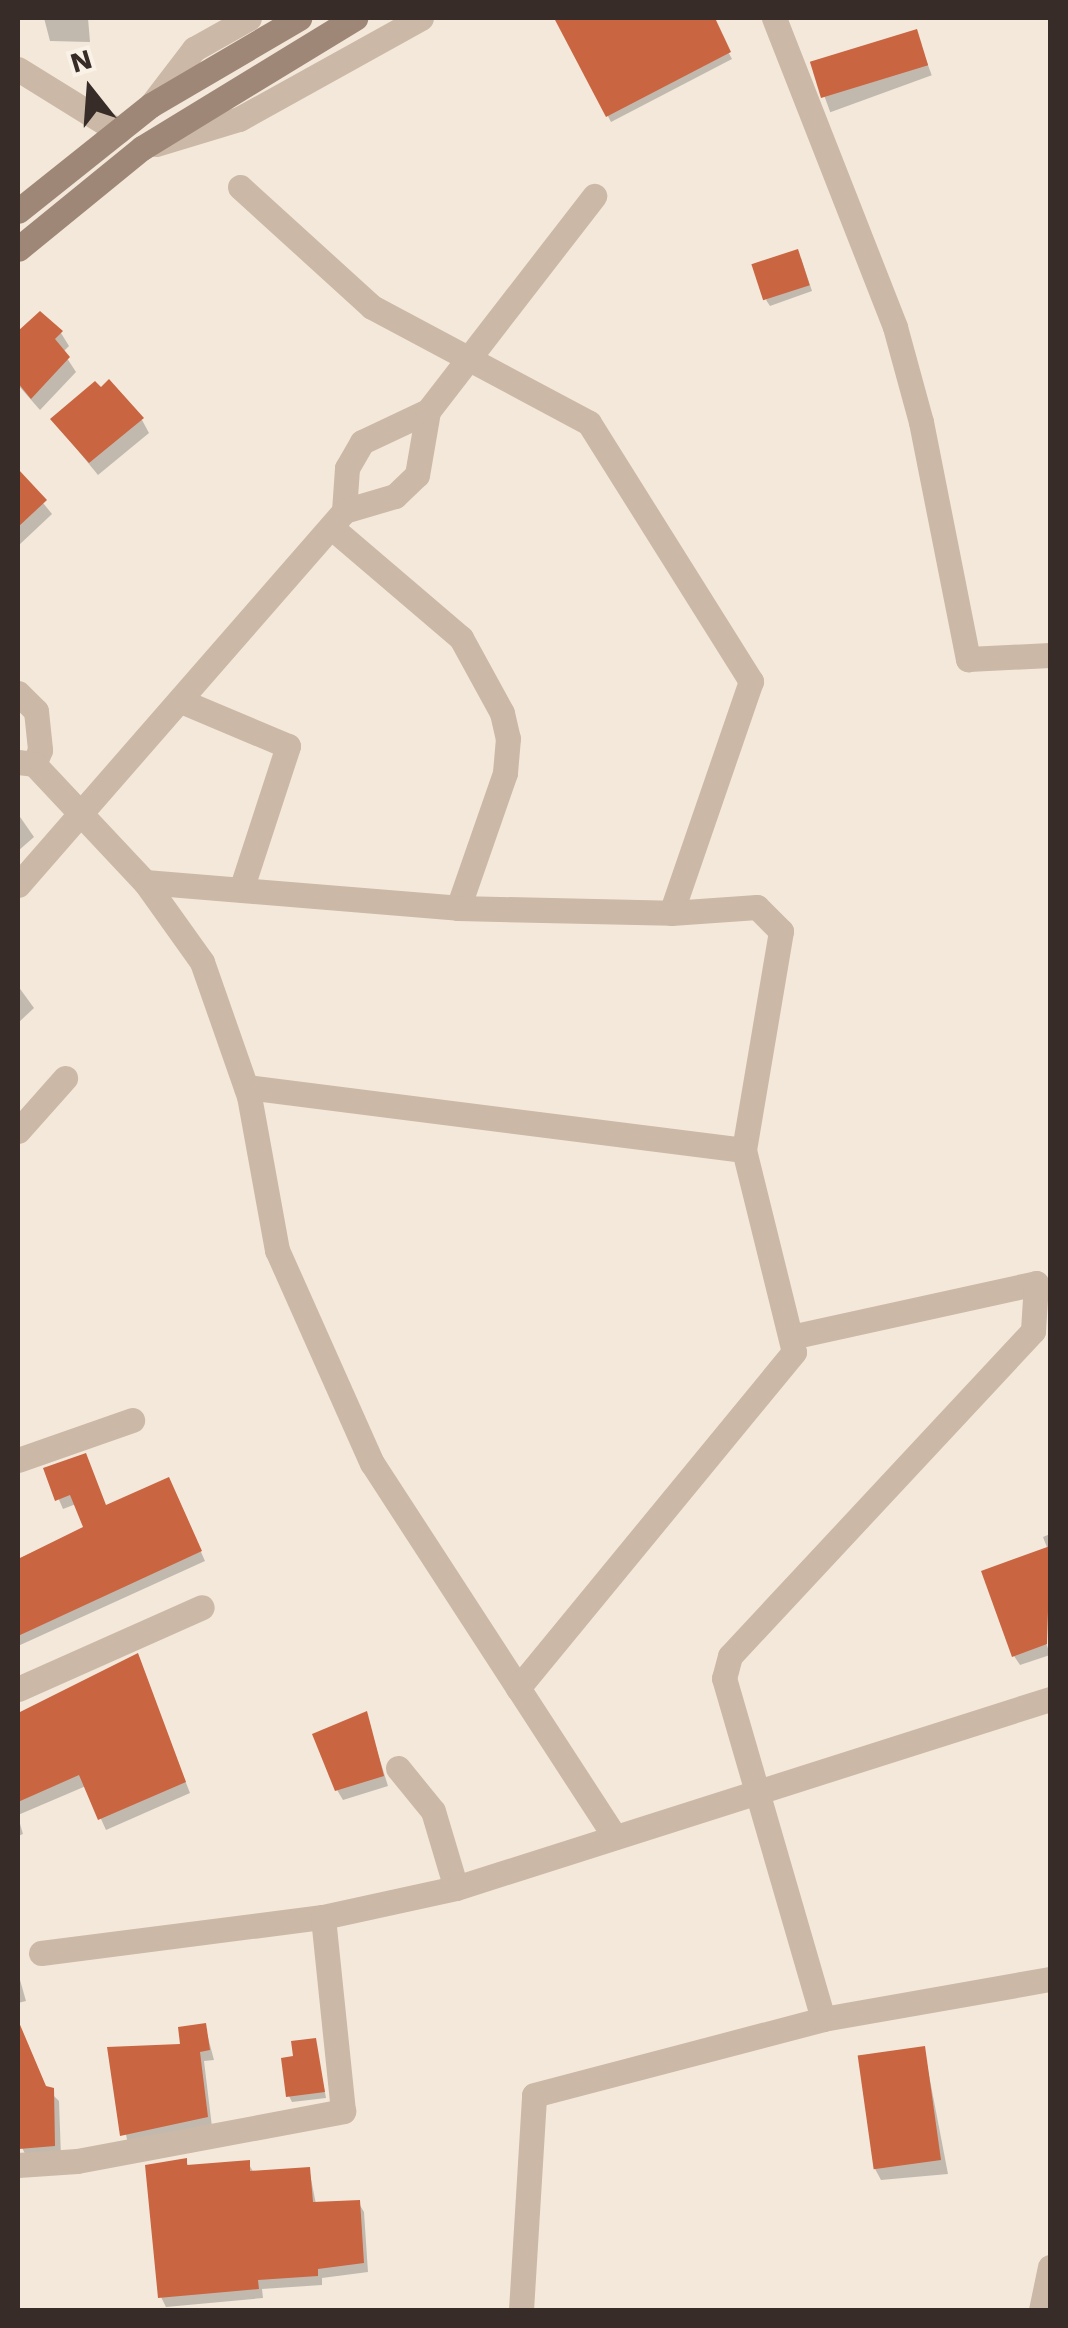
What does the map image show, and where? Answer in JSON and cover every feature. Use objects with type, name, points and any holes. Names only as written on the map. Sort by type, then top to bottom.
[{"type":"main road","points":[[18,211],[151,105],[299,18]]},
{"type":"main road","points":[[18,249],[142,148],[354,18]]},
{"type":"street","points":[[151,105],[194,49],[249,18]]},
{"type":"street","points":[[142,148],[239,119],[421,18]]},
{"type":"street","points":[[774,18],[895,327],[921,422],[968,659],[1050,654]]},
{"type":"street","points":[[18,69],[118,131]]},
{"type":"street","points":[[240,187],[372,307],[589,423],[751,681],[672,913]]},
{"type":"street","points":[[18,884],[80,820],[338,519],[394,496],[416,475],[428,411],[594,196]]},
{"type":"street","points":[[338,519],[347,468],[362,442],[428,411]]},
{"type":"street","points":[[338,519],[462,638],[502,713],[508,738],[504,773],[458,908]]},
{"type":"street","points":[[18,694],[36,711],[40,750],[26,763],[144,882],[202,962],[246,1087],[277,1250],[372,1463],[616,1837]]},
{"type":"street","points":[[181,701],[288,746],[241,890]]},
{"type":"street","points":[[144,882],[458,908],[672,913],[756,906],[781,931],[744,1150],[794,1352],[518,1688]]},
{"type":"street","points":[[18,1131],[65,1078]]},
{"type":"street","points":[[246,1087],[744,1150]]},
{"type":"street","points":[[791,1337],[1036,1283],[1034,1331],[730,1656],[724,1678],[762,1796],[823,2019]]},
{"type":"street","points":[[18,1460],[132,1420]]},
{"type":"street","points":[[18,1690],[202,1607]]},
{"type":"street","points":[[40,1953],[323,1917],[456,1888],[762,1796],[1050,1699]]},
{"type":"street","points":[[398,1768],[433,1811],[456,1888]]},
{"type":"street","points":[[18,2165],[77,2161],[343,2110],[323,1917]]},
{"type":"street","points":[[521,2310],[534,2095],[823,2019],[1050,1979]]},
{"type":"street","points":[[1041,2310],[1050,2266]]},
{"type":"building","points":[[554,18],[715,18],[731,52],[606,117]]},
{"type":"building","points":[[917,29],[928,65],[821,98],[810,62]]},
{"type":"building","points":[[798,249],[810,285],[763,300],[751,264]]},
{"type":"building","points":[[40,311],[63,331],[55,339],[70,357],[31,399],[18,383],[18,331]]},
{"type":"building","points":[[109,379],[144,418],[89,463],[50,419],[95,381],[101,387]]},
{"type":"building","points":[[18,469],[47,500],[18,527]]},
{"type":"building","points":[[86,1453],[106,1505],[169,1477],[202,1551],[18,1636],[18,1559],[83,1527],[70,1495],[55,1501],[43,1468]]},
{"type":"building","points":[[1050,1546],[1047,1644],[1012,1657],[981,1571]]},
{"type":"building","points":[[138,1653],[186,1782],[98,1820],[79,1775],[18,1802],[18,1713]]},
{"type":"building","points":[[367,1711],[384,1776],[335,1791],[312,1734]]},
{"type":"building","points":[[18,2020],[46,2086],[54,2088],[55,2146],[19,2149]]},
{"type":"building","points":[[206,2023],[210,2050],[200,2052],[208,2117],[120,2136],[107,2047],[180,2044],[178,2027]]},
{"type":"building","points":[[316,2038],[325,2092],[286,2097],[281,2058],[293,2056],[291,2041]]},
{"type":"building","points":[[925,2046],[941,2160],[874,2169],[858,2055]]},
{"type":"building","points":[[187,2158],[187,2165],[250,2160],[250,2171],[310,2167],[313,2202],[360,2200],[364,2263],[318,2269],[318,2276],[258,2280],[259,2289],[158,2298],[145,2165]]}]
